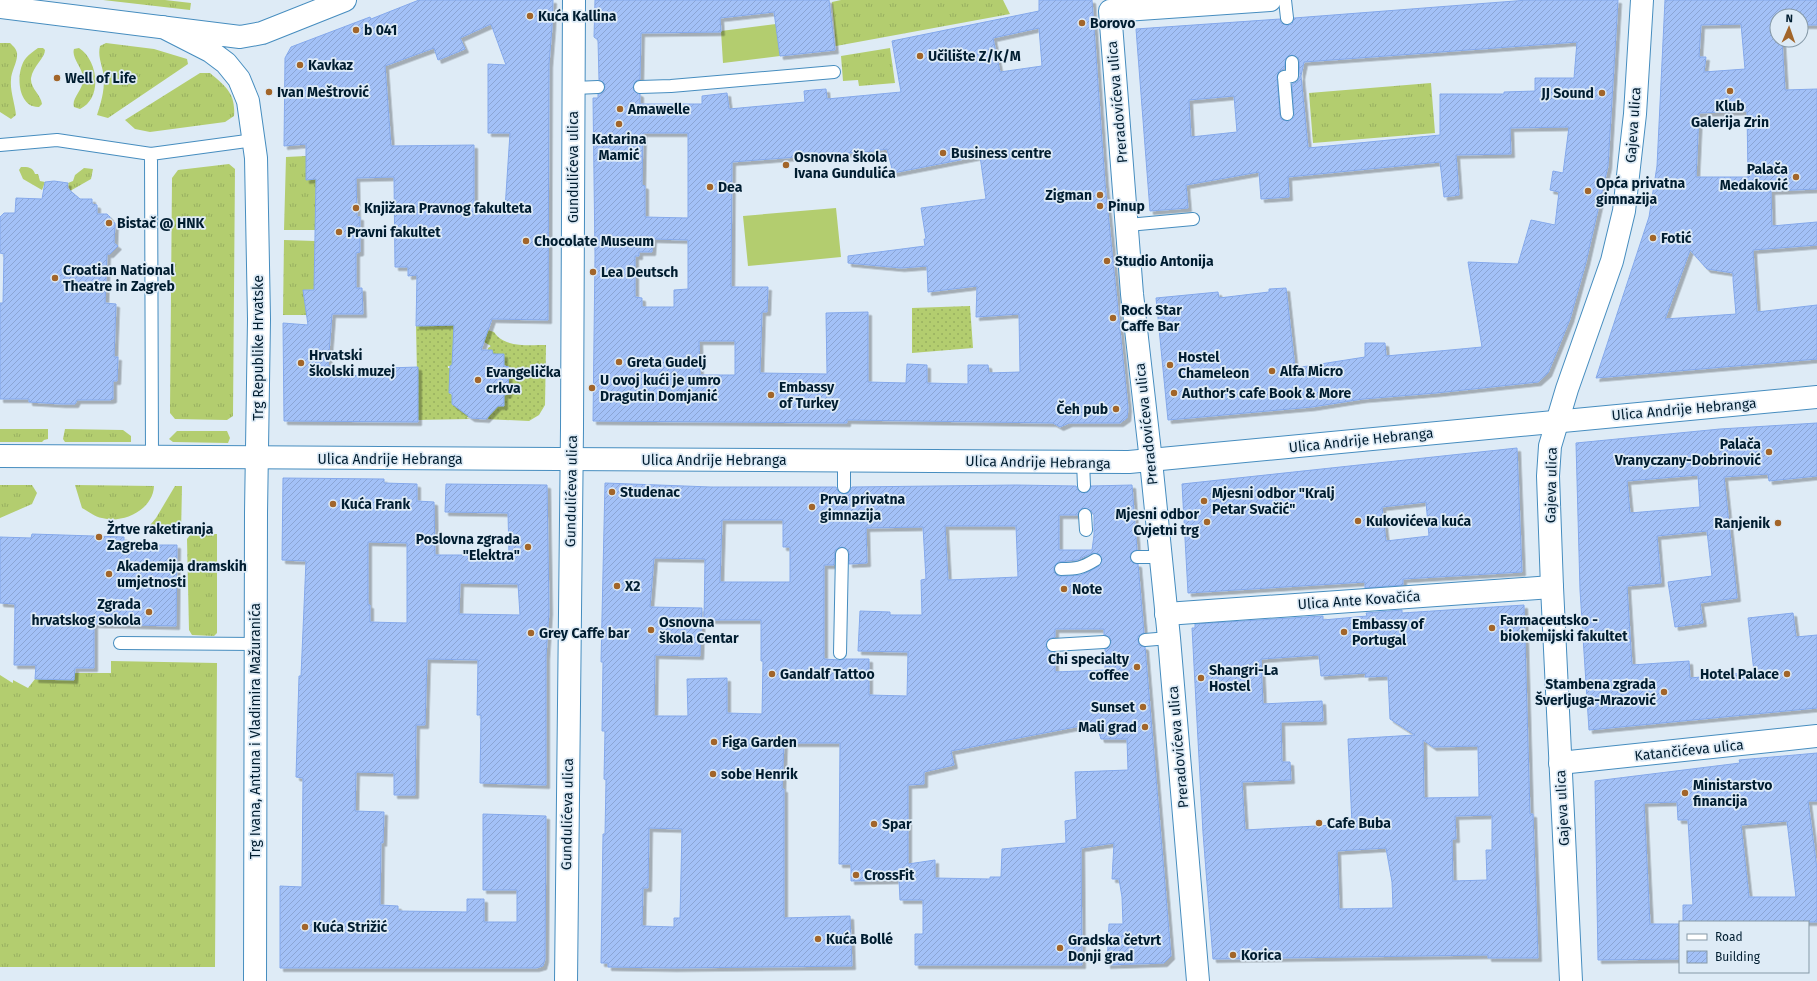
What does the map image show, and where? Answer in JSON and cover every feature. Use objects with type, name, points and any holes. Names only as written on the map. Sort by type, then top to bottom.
[{"type":"street","name":"Trg Republike Hrvatske","points":[[0,7],[228,36],[250,36],[345,0]]},
{"type":"street","name":"Gundulićeva ulica","points":[[566,981],[574,0]]},
{"type":"street","name":"Preradovićeva ulica","points":[[1198,981],[1166,614],[1132,294],[1128,225],[1115,87],[1110,11],[1270,0]]},
{"type":"street","name":"Gajeva ulica","points":[[1571,981],[1552,587],[1548,476],[1550,446],[1557,421],[1612,261],[1624,211],[1635,114],[1642,0]]},
{"type":"street","name":"Trg Republike Hrvatske","points":[[0,22],[57,14]]},
{"type":"street","name":"Trg Republike Hrvatske","points":[[163,27],[218,56],[239,79],[248,101],[254,140],[257,175],[259,320],[256,457]]},
{"type":"street","name":"Ulica Andrije Hebranga","points":[[256,457],[571,460],[1150,461],[1817,397]]},
{"type":"street","points":[[0,456],[256,457]]},
{"type":"street","name":"Trg Ivana, Antuna i Vladimira Mažuranića","points":[[255,981],[256,457]]},
{"type":"street","name":"Ulica Ante Kovačića","points":[[1166,614],[1552,587]]},
{"type":"street","name":"Katančićeva ulica","points":[[1560,763],[1817,736]]},
{"type":"lane","points":[[1285,0],[1287,18]]},
{"type":"lane","points":[[1287,114],[1284,77],[1292,76],[1292,62]]},
{"type":"lane","points":[[640,87],[671,86],[834,72]]},
{"type":"lane","points":[[574,88],[598,87]]},
{"type":"lane","points":[[0,144],[57,140],[151,154],[254,140]]},
{"type":"lane","points":[[151,154],[152,457]]},
{"type":"lane","points":[[1128,225],[1193,219]]},
{"type":"lane","points":[[844,460],[844,487]]},
{"type":"lane","points":[[1083,462],[1084,486]]},
{"type":"lane","points":[[1085,515],[1086,530]]},
{"type":"lane","points":[[840,653],[842,554]]},
{"type":"lane","points":[[1137,557],[1160,558]]},
{"type":"lane","points":[[1061,569],[1079,568],[1086,566],[1095,560]]},
{"type":"lane","points":[[1144,640],[1168,638]]},
{"type":"lane","points":[[1053,645],[1104,642]]},
{"type":"lane","points":[[120,643],[256,644]]},
{"type":"green space","points":[[103,0],[165,0],[191,3],[190,10]]},
{"type":"green space","points":[[841,0],[1003,0],[1010,14],[836,46],[832,2]]},
{"type":"green space","points":[[776,24],[780,56],[723,63],[721,31]]},
{"type":"green space","points":[[0,43],[10,43],[15,48],[17,53],[11,77],[16,115],[11,119],[0,112]]},
{"type":"green space","points":[[106,43],[154,49],[187,59],[188,64],[108,118],[97,115],[104,84],[99,50],[100,46]]},
{"type":"green space","points":[[38,48],[43,48],[45,50],[32,74],[31,82],[42,104],[39,107],[32,106],[26,102],[22,95],[19,79],[22,64],[27,57]]},
{"type":"green space","points":[[79,48],[90,61],[94,70],[95,79],[95,88],[92,97],[87,104],[80,109],[74,107],[74,100],[83,82],[81,71],[74,56],[74,49]]},
{"type":"green space","points":[[890,48],[895,83],[859,86],[858,80],[843,81],[841,56]]},
{"type":"green space","points":[[200,73],[210,73],[225,86],[233,101],[234,116],[225,122],[150,132],[135,129],[125,120]]},
{"type":"green space","points":[[1431,83],[1435,133],[1313,143],[1309,93]]},
{"type":"green space","points":[[306,156],[306,180],[323,178],[323,187],[316,188],[315,230],[284,230],[286,157]]},
{"type":"green space","points":[[229,164],[235,169],[233,416],[227,420],[175,419],[170,413],[172,178],[178,170]]},
{"type":"green space","points":[[21,167],[30,168],[35,174],[38,174],[40,181],[45,182],[42,190],[23,179],[19,170]]},
{"type":"green space","points":[[84,168],[93,169],[91,179],[70,191],[68,183],[73,181],[75,175]]},
{"type":"green space","points":[[836,208],[841,257],[748,266],[743,216]]},
{"type":"green space","points":[[284,240],[315,241],[314,281],[326,289],[303,290],[307,315],[283,315]]},
{"type":"green space","points":[[970,306],[973,348],[912,353],[912,308]]},
{"type":"green space","points":[[470,325],[494,332],[498,337],[510,343],[546,345],[545,405],[539,415],[529,421],[485,419],[488,419],[490,409],[493,411],[495,410],[492,406],[504,406],[504,395],[508,393],[508,391],[505,391],[509,367],[504,365],[504,354],[493,354],[492,350],[487,353],[488,348],[491,346],[484,342],[451,366],[448,366],[448,368],[452,368],[451,391],[449,391],[449,393],[452,395],[452,405],[463,406],[470,416],[467,418],[470,419],[418,420],[416,326]]},
{"type":"green space","points":[[0,429],[48,429],[48,439],[42,442],[0,442]]},
{"type":"green space","points":[[65,429],[123,430],[131,436],[131,442],[65,442],[63,439]]},
{"type":"green space","points":[[177,431],[227,431],[230,438],[228,443],[173,442],[169,439]]},
{"type":"green space","points":[[0,485],[32,485],[37,493],[32,504],[0,518]]},
{"type":"green space","points":[[75,485],[154,486],[152,495],[143,508],[127,517],[110,519],[102,518],[82,508]]},
{"type":"green space","points":[[175,486],[182,486],[181,534],[151,534],[146,530],[156,518]]},
{"type":"green space","points":[[191,534],[217,534],[217,633],[214,636],[192,635],[189,630],[187,539]]},
{"type":"green space","points":[[111,661],[217,663],[215,967],[0,967],[0,675],[13,683],[13,680],[28,688],[35,679],[74,680],[74,673],[111,673]]},
{"type":"building","points":[[419,0],[553,0],[549,64],[548,320],[492,319],[481,350],[492,350],[493,354],[504,354],[504,366],[509,367],[508,394],[504,395],[504,406],[498,406],[486,419],[471,418],[452,404],[452,393],[449,393],[454,325],[416,326],[417,275],[408,276],[408,267],[395,267],[394,177],[356,178],[357,217],[360,217],[360,252],[356,253],[356,288],[362,288],[363,314],[332,314],[328,366],[333,366],[334,374],[364,376],[364,370],[387,371],[387,368],[418,367],[418,422],[284,421],[283,323],[308,325],[303,290],[314,290],[316,179],[306,180],[306,144],[284,146],[285,58],[291,47],[370,17],[371,19]],"holes":[[[491,24],[506,65],[488,64],[488,133],[510,133],[505,209],[474,208],[474,145],[391,146],[385,66],[434,48],[438,60],[465,49],[460,38]]]},
{"type":"building","points":[[595,0],[829,0],[835,50],[780,56],[774,12],[720,18],[721,32],[641,33],[640,79],[636,81],[633,87],[634,91],[640,94],[640,104],[702,104],[702,96],[727,93],[729,109],[805,102],[804,91],[813,90],[826,89],[827,99],[901,92],[892,41],[1039,11],[1039,0],[1092,0],[1105,183],[1128,408],[1127,418],[1120,423],[1069,423],[1060,427],[1053,423],[847,420],[847,423],[593,421],[595,256],[593,98],[598,98],[598,94],[602,93],[605,87],[604,83],[599,80],[598,40],[594,37]],"holes":[[[1039,28],[1042,66],[1000,72],[993,38]],[[643,133],[688,133],[688,218],[645,217],[645,186],[642,185]],[[887,149],[893,173],[980,156],[986,199],[921,208],[926,239],[924,239],[925,246],[848,256],[848,263],[901,268],[927,266],[928,292],[977,286],[976,317],[1019,314],[1020,372],[989,373],[988,365],[968,365],[968,384],[927,383],[927,365],[907,364],[906,383],[868,382],[868,312],[826,313],[827,374],[760,373],[762,312],[767,312],[768,287],[731,287],[732,162]],[[653,239],[688,240],[688,289],[674,290],[674,307],[642,307],[642,298],[635,297],[635,256],[639,256],[639,252],[652,252]],[[699,341],[735,341],[735,375],[700,375]]]},
{"type":"building","points":[[1528,0],[1618,0],[1608,166],[1586,262],[1570,319],[1548,373],[1538,382],[1363,399],[1312,407],[1168,420],[1156,298],[1218,292],[1219,298],[1269,292],[1269,289],[1286,288],[1295,368],[1365,357],[1365,343],[1385,343],[1386,356],[1482,347],[1468,262],[1518,264],[1531,220],[1555,225],[1559,192],[1550,190],[1553,171],[1563,173],[1569,127],[1510,128],[1511,154],[1456,155],[1459,195],[1444,197],[1440,162],[1288,177],[1289,197],[1261,199],[1259,172],[1186,185],[1188,208],[1150,211],[1136,29],[1280,19],[1281,23],[1287,25],[1292,24],[1294,18]],"holes":[[[1577,42],[1574,78],[1535,78],[1535,91],[1504,92],[1504,94],[1440,94],[1440,135],[1308,148],[1301,76],[1304,62]],[[1292,55],[1299,59],[1300,76],[1297,82],[1292,84],[1294,117],[1287,121],[1281,119],[1280,115],[1277,77],[1279,71],[1284,69],[1286,58]],[[1234,96],[1237,132],[1191,137],[1189,100]]]},
{"type":"building","points":[[1665,0],[1817,0],[1817,25],[1809,25],[1809,8],[1769,8],[1769,48],[1782,48],[1785,90],[1817,89],[1817,189],[1771,191],[1772,226],[1817,222],[1817,245],[1753,250],[1757,312],[1817,305],[1817,359],[1596,378],[1649,217],[1657,166]],"holes":[[[1741,24],[1745,69],[1704,72],[1706,57],[1699,57],[1701,25]],[[1747,111],[1748,177],[1696,177],[1699,113]],[[1690,250],[1707,269],[1733,273],[1736,314],[1665,319]]]},
{"type":"building","name":"Croatian National Theatre in Zagreb","points":[[54,181],[68,183],[67,188],[80,199],[92,199],[92,204],[97,205],[97,214],[107,214],[110,217],[110,220],[115,223],[114,243],[118,246],[110,254],[107,254],[105,303],[116,304],[114,357],[118,357],[117,381],[113,381],[113,399],[110,400],[77,400],[75,404],[62,404],[29,402],[29,399],[0,399],[0,303],[3,303],[4,254],[0,253],[0,217],[4,213],[15,213],[16,198],[42,199],[45,182]]},
{"type":"building","points":[[1817,423],[1817,476],[1769,481],[1768,474],[1724,477],[1737,598],[1700,603],[1703,623],[1675,627],[1668,582],[1712,576],[1707,531],[1657,536],[1661,583],[1627,586],[1632,665],[1689,661],[1690,678],[1754,672],[1748,618],[1793,613],[1796,637],[1817,635],[1817,708],[1589,730],[1580,590],[1576,443],[1720,429]],"holes":[[[1698,475],[1700,507],[1630,513],[1627,481]]]},
{"type":"building","name":"Kukovićeva kuća","points":[[1517,448],[1522,572],[1403,579],[1403,585],[1365,588],[1365,582],[1188,593],[1182,484]],"holes":[[[1426,502],[1429,536],[1386,541],[1382,507]]]},
{"type":"building","points":[[283,478],[384,479],[384,483],[417,484],[417,501],[434,502],[435,555],[509,555],[508,513],[445,512],[446,484],[547,485],[549,611],[546,656],[546,785],[480,783],[481,715],[477,715],[478,660],[427,659],[425,725],[416,725],[415,795],[394,795],[394,773],[356,772],[355,811],[384,812],[383,843],[381,842],[380,905],[398,906],[398,911],[467,912],[467,899],[484,899],[484,922],[517,922],[517,890],[483,890],[483,814],[546,816],[545,959],[543,966],[536,968],[280,968],[280,886],[302,887],[303,778],[296,777],[299,676],[301,676],[306,561],[282,560]],"holes":[[[368,542],[407,543],[407,623],[370,622],[370,605],[368,605]],[[460,583],[518,584],[520,615],[459,614]]]},
{"type":"building","points":[[605,483],[711,487],[836,487],[838,491],[844,494],[848,493],[852,487],[1016,485],[1076,486],[1078,490],[1084,493],[1088,492],[1091,486],[1132,485],[1137,550],[1131,553],[1130,557],[1133,563],[1138,564],[1144,633],[1138,636],[1138,640],[1139,645],[1145,647],[1171,956],[1164,963],[1107,965],[1109,924],[1123,924],[1122,897],[1119,879],[1112,879],[1114,843],[1081,848],[1082,965],[915,965],[915,934],[923,934],[923,900],[900,900],[899,880],[851,881],[851,864],[839,864],[840,743],[784,743],[782,789],[784,789],[784,918],[850,916],[852,966],[673,968],[608,967],[608,963],[601,963],[603,834],[605,834],[606,780],[604,779],[605,731],[602,731],[603,662],[601,662]],"holes":[[[1085,508],[1091,511],[1094,515],[1092,550],[1059,550],[1059,515],[1078,515],[1081,509]],[[722,520],[783,520],[783,547],[790,547],[790,582],[720,582]],[[945,526],[1016,526],[1018,577],[948,580]],[[923,527],[926,579],[921,580],[922,615],[890,615],[890,612],[860,611],[858,651],[908,652],[907,696],[869,695],[869,659],[824,659],[824,565],[834,565],[835,550],[842,547],[849,551],[849,564],[867,563],[866,528]],[[1092,553],[1099,554],[1102,560],[1099,566],[1090,571],[1081,575],[1067,576],[1058,576],[1054,572],[1054,566],[1058,562],[1077,560]],[[654,558],[705,559],[704,620],[761,620],[761,661],[763,661],[762,714],[727,713],[727,678],[687,679],[688,716],[654,716],[655,655],[700,656],[702,608],[650,607]],[[1055,629],[1104,629],[1104,635],[1110,638],[1111,642],[1108,648],[1105,649],[1105,670],[1055,672],[1055,652],[1049,651],[1046,645],[1049,639],[1055,637]],[[1096,723],[1101,739],[1127,739],[1128,770],[1075,772],[1077,819],[1065,821],[1066,843],[1002,849],[1001,877],[990,877],[990,879],[935,878],[935,860],[908,864],[908,785],[924,784],[924,772],[954,765],[951,751]],[[649,828],[682,829],[680,918],[674,918],[674,927],[642,926],[643,888],[648,888]]]},
{"type":"building","name":"Zgrada hrvatskog sokola","points":[[32,534],[124,537],[124,545],[177,545],[176,626],[94,624],[94,668],[75,668],[74,680],[35,679],[36,665],[14,665],[15,604],[0,603],[0,537],[31,538]]},
{"type":"building","points":[[1524,605],[1530,814],[1533,814],[1538,958],[1488,958],[1488,955],[1213,959],[1203,833],[1192,628],[1195,628],[1195,624],[1323,616],[1323,620],[1367,616],[1366,613],[1402,610],[1402,613]],"holes":[[[1319,655],[1321,676],[1366,673],[1365,677],[1388,676],[1390,719],[1415,735],[1348,739],[1352,824],[1245,830],[1242,782],[1291,780],[1290,762],[1282,762],[1281,722],[1323,721],[1322,701],[1263,704],[1261,659]],[[1423,740],[1433,747],[1478,746],[1479,797],[1424,798]],[[1492,815],[1492,850],[1486,850],[1487,880],[1453,881],[1452,839],[1456,839],[1455,816]],[[1386,848],[1392,882],[1393,908],[1339,909],[1337,851]]]},
{"type":"building","points":[[1817,753],[1817,801],[1808,801],[1817,869],[1817,922],[1683,921],[1683,905],[1693,905],[1688,820],[1678,820],[1677,802],[1644,803],[1650,924],[1679,924],[1679,959],[1598,960],[1595,781],[1740,763],[1739,760]],"holes":[[[1787,821],[1796,897],[1749,897],[1741,825]]]},
{"type":"place","name":"Kuća Kallina","points":[[530,16]]},
{"type":"place","name":"Borovo","points":[[1082,23]]},
{"type":"place","name":"b 041","points":[[356,30]]},
{"type":"place","name":"Učilište Z/K/M","points":[[920,56]]},
{"type":"place","name":"Kavkaz","points":[[300,65]]},
{"type":"place","name":"Well of Life","points":[[57,78]]},
{"type":"place","name":"Klub Galerija Zrin","points":[[1730,91]]},
{"type":"place","name":"Ivan Meštrović","points":[[269,92]]},
{"type":"place","name":"JJ Sound","points":[[1602,93]]},
{"type":"place","name":"Amawelle","points":[[620,109]]},
{"type":"place","name":"Katarina Mamić","points":[[619,124]]},
{"type":"place","name":"Business centre","points":[[943,153]]},
{"type":"place","name":"Osnovna škola Ivana Gundulića","points":[[786,165]]},
{"type":"place","name":"Palača Medaković","points":[[1796,177]]},
{"type":"place","name":"Dea","points":[[710,187]]},
{"type":"place","name":"Opća privatna gimnazija","points":[[1588,191]]},
{"type":"place","name":"Zigman","points":[[1100,195]]},
{"type":"place","name":"Pinup","points":[[1100,206]]},
{"type":"place","name":"Knjižara Pravnog fakulteta","points":[[356,208]]},
{"type":"place","name":"Bistač @ HNK","points":[[109,223]]},
{"type":"place","name":"Pravni fakultet","points":[[339,232]]},
{"type":"place","name":"Fotić","points":[[1653,238]]},
{"type":"place","name":"Chocolate Museum","points":[[526,241]]},
{"type":"place","name":"Studio Antonija","points":[[1107,261]]},
{"type":"place","name":"Lea Deutsch","points":[[593,272]]},
{"type":"place","name":"Croatian National Theatre in Zagreb","points":[[55,278]]},
{"type":"place","name":"Rock Star Caffe Bar","points":[[1113,318]]},
{"type":"place","name":"Greta Gudelj","points":[[619,362]]},
{"type":"place","name":"Hrvatski školski muzej","points":[[301,363]]},
{"type":"place","name":"Hostel Chameleon","points":[[1170,365]]},
{"type":"place","name":"Alfa Micro","points":[[1272,371]]},
{"type":"place","name":"Evangelička crkva","points":[[478,380]]},
{"type":"place","name":"U ovoj kući je umro Dragutin Domjanić","points":[[592,388]]},
{"type":"place","name":"Author's cafe Book & More","points":[[1174,393]]},
{"type":"place","name":"Embassy of Turkey","points":[[771,395]]},
{"type":"place","name":"Čeh pub","points":[[1116,409]]},
{"type":"place","name":"Palača Vranyczany-Dobrinović","points":[[1769,452]]},
{"type":"place","name":"Studenac","points":[[612,492]]},
{"type":"place","name":"Mjesni odbor \"Kralj Petar Svačić\"","points":[[1204,501]]},
{"type":"place","name":"Kuća Frank","points":[[333,504]]},
{"type":"place","name":"Prva privatna gimnazija","points":[[812,507]]},
{"type":"place","name":"Kukovićeva kuća","points":[[1358,521]]},
{"type":"place","name":"Mjesni odbor Cvjetni trg","points":[[1207,522]]},
{"type":"place","name":"Ranjenik","points":[[1778,523]]},
{"type":"place","name":"Žrtve raketiranja Zagreba","points":[[99,537]]},
{"type":"place","name":"Poslovna zgrada \"Elektra\"","points":[[528,547]]},
{"type":"place","name":"Akademija dramskih umjetnosti","points":[[109,574]]},
{"type":"place","name":"X2","points":[[617,586]]},
{"type":"place","name":"Note","points":[[1064,589]]},
{"type":"place","name":"Zgrada hrvatskog sokola","points":[[149,612]]},
{"type":"place","name":"Farmaceutsko - biokemijski fakultet","points":[[1492,628]]},
{"type":"place","name":"Osnovna škola Centar","points":[[651,630]]},
{"type":"place","name":"Embassy of Portugal","points":[[1344,632]]},
{"type":"place","name":"Grey Caffe bar","points":[[531,633]]},
{"type":"place","name":"Chi specialty coffee","points":[[1137,667]]},
{"type":"place","name":"Gandalf Tattoo","points":[[772,674]]},
{"type":"place","name":"Hotel Palace","points":[[1787,674]]},
{"type":"place","name":"Shangri-La Hostel","points":[[1201,678]]},
{"type":"place","name":"Stambena zgrada Šverljuga-Mrazović","points":[[1664,692]]},
{"type":"place","name":"Sunset","points":[[1143,707]]},
{"type":"place","name":"Mali grad","points":[[1145,727]]},
{"type":"place","name":"Figa Garden","points":[[714,742]]},
{"type":"place","name":"sobe Henrik","points":[[713,774]]},
{"type":"place","name":"Ministarstvo financija","points":[[1685,793]]},
{"type":"place","name":"Cafe Buba","points":[[1319,823]]},
{"type":"place","name":"Spar","points":[[874,824]]},
{"type":"place","name":"CrossFit","points":[[856,875]]},
{"type":"place","name":"Kuća Strižić","points":[[305,927]]},
{"type":"place","name":"Kuća Bollé","points":[[818,939]]},
{"type":"place","name":"Gradska četvrt Donji grad","points":[[1060,948]]},
{"type":"place","name":"Korica","points":[[1233,955]]}]
